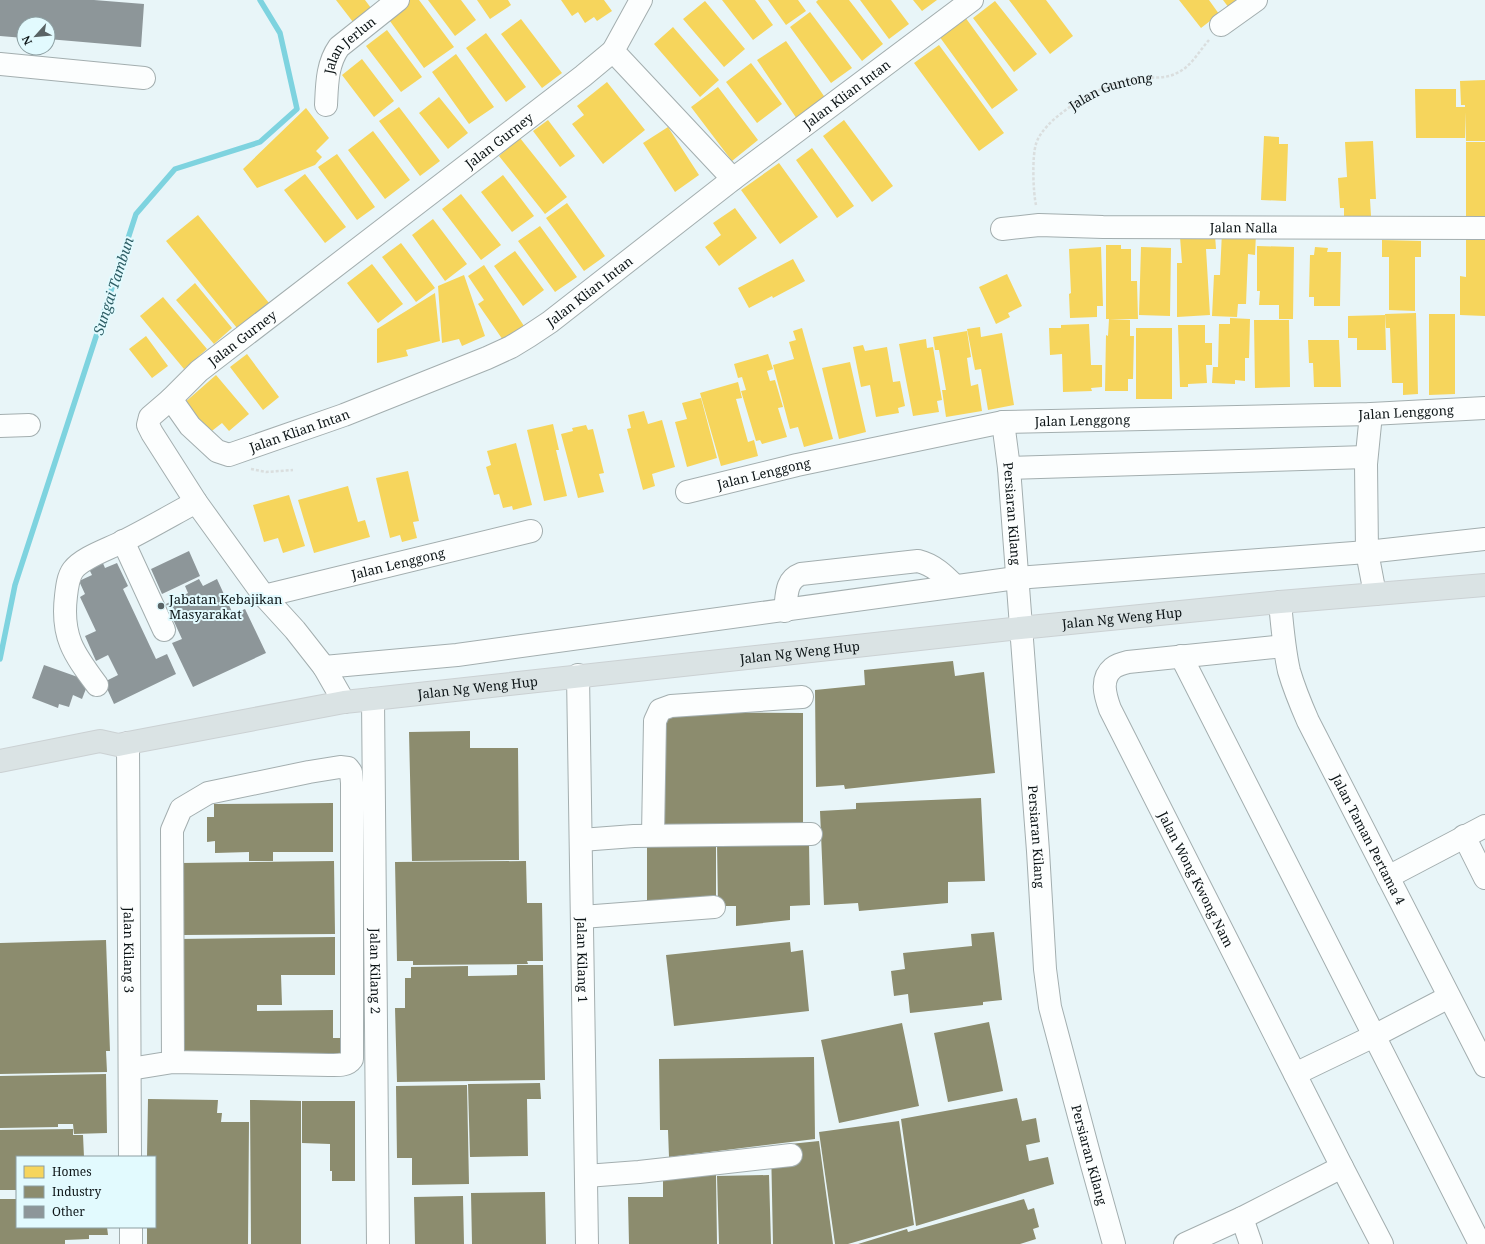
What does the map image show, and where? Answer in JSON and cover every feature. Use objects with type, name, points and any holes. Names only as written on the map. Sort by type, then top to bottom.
[{"type":"main road","name":"Jalan Ng Weng Hup","points":[[0,760],[23,761],[103,753],[123,744],[344,702],[578,675],[1020,628],[1280,602],[1485,585]]},
{"type":"main road","name":"Jalan Ng Weng Hup","points":[[0,770],[23,761]]},
{"type":"street","name":"Jalan Jerlun","points":[[326,105],[327,77],[333,55],[339,47],[398,0]]},
{"type":"street","points":[[641,0],[613,51],[733,179]]},
{"type":"street","name":"Jalan Klian Intan","points":[[171,399],[190,426],[216,451],[230,455],[344,415],[512,347],[550,322],[733,179],[972,0]]},
{"type":"street","points":[[1221,25],[1256,0]]},
{"type":"street","name":"Jalan Gurney","points":[[344,702],[324,667],[295,630],[264,596],[196,502],[152,434],[148,425],[150,417],[171,399],[199,371],[577,81],[613,51]]},
{"type":"street","points":[[0,64],[144,78]]},
{"type":"street","name":"Jalan Nalla","points":[[1002,229],[1039,225],[1111,227],[1485,228]]},
{"type":"street","name":"Jalan Lenggong","points":[[687,492],[797,465],[1003,422],[1371,414],[1485,408]]},
{"type":"street","points":[[1371,414],[1366,457],[1367,552],[1375,594]]},
{"type":"street","name":"Persiaran Kilang","points":[[1003,422],[1009,468],[1016,578],[1038,850],[1045,969],[1050,1007],[1114,1244]]},
{"type":"street","points":[[0,426],[29,425]]},
{"type":"street","points":[[1009,468],[1366,457]]},
{"type":"street","points":[[97,685],[75,654],[68,640],[65,621],[67,583],[73,570],[84,561],[196,502]]},
{"type":"street","name":"Jalan Lenggong","points":[[264,596],[531,531]]},
{"type":"street","points":[[324,667],[457,655],[1016,578],[1367,552],[1485,539]]},
{"type":"street","points":[[123,541],[164,630]]},
{"type":"street","points":[[785,611],[790,582],[794,576],[801,574],[918,561],[929,564],[944,575],[955,586]]},
{"type":"street","name":"Jalan Taman Pertama 4","points":[[1280,602],[1284,646],[1289,671],[1308,721],[1485,1066]]},
{"type":"street","name":"Jalan Wong Kwong Nam","points":[[1284,646],[1128,662],[1114,667],[1105,679],[1104,695],[1382,1244]]},
{"type":"street","points":[[1181,656],[1480,1244]]},
{"type":"street","name":"Jalan Kilang 1","points":[[578,675],[587,1244]]},
{"type":"street","points":[[653,835],[655,721],[660,710],[671,706],[802,697]]},
{"type":"street","name":"Jalan Kilang 2","points":[[373,699],[378,1244]]},
{"type":"street","name":"Jalan Kilang 3","points":[[123,744],[130,1069],[130,1156]]},
{"type":"street","points":[[130,1069],[173,1062],[329,1065],[350,1063],[352,1059],[352,783],[351,772],[348,768],[340,767],[310,772],[208,793],[180,809],[172,830],[173,1062]]},
{"type":"street","points":[[1388,877],[1485,826]]},
{"type":"street","points":[[581,840],[653,835],[811,834]]},
{"type":"street","points":[[1464,836],[1485,878]]},
{"type":"street","points":[[582,917],[714,907]]},
{"type":"street","points":[[1295,1074],[1374,1036],[1449,997]]},
{"type":"street","points":[[586,1176],[639,1172],[791,1155]]},
{"type":"street","points":[[1185,1244],[1242,1218],[1342,1167]]},
{"type":"street","points":[[1242,1218],[1251,1244]]},
{"type":"street","points":[[131,1228],[131,1244]]},
{"type":"path","name":"Jalan Guntong","points":[[1039,225],[1033,172],[1036,144],[1044,128],[1059,114],[1081,100],[1108,86],[1138,79],[1163,78],[1178,73],[1192,62],[1221,25]]},
{"type":"building: Homes","points":[[336,0],[365,0],[371,8],[353,22]]},
{"type":"building: Homes","points":[[410,0],[419,0],[454,47],[424,68],[387,17]]},
{"type":"building: Homes","points":[[428,0],[461,0],[476,20],[455,36]]},
{"type":"building: Homes","points":[[477,0],[508,0],[511,5],[490,19]]},
{"type":"building: Homes","points":[[561,0],[604,0],[612,11],[597,21],[594,17],[585,23],[578,12],[572,16]]},
{"type":"building: Homes","points":[[722,0],[755,0],[773,25],[753,40]]},
{"type":"building: Homes","points":[[768,0],[798,0],[806,11],[786,25]]},
{"type":"building: Homes","points":[[818,0],[849,0],[883,44],[862,61],[816,2]]},
{"type":"building: Homes","points":[[860,0],[891,0],[909,24],[889,39]]},
{"type":"building: Homes","points":[[913,0],[937,0],[922,11]]},
{"type":"building: Homes","points":[[1009,0],[1046,0],[1073,36],[1050,54]]},
{"type":"building: Homes","points":[[1179,0],[1209,0],[1219,14],[1201,28]]},
{"type":"building: Homes","points":[[1223,0],[1238,0],[1229,8]]},
{"type":"building: Homes","points":[[705,1],[745,49],[724,67],[683,19]]},
{"type":"building: Homes","points":[[995,1],[1037,54],[1014,72],[973,18]]},
{"type":"building: Homes","points":[[810,12],[852,68],[831,83],[790,27]]},
{"type":"building: Homes","points":[[965,17],[1018,90],[992,109],[939,36]]},
{"type":"building: Homes","points":[[521,19],[562,73],[542,88],[501,34]]},
{"type":"building: Homes","points":[[673,27],[719,80],[700,97],[654,44]]},
{"type":"building: Homes","points":[[387,30],[422,77],[401,92],[366,46]]},
{"type":"building: Homes","points":[[486,33],[526,87],[506,102],[466,48]]},
{"type":"building: Homes","points":[[786,41],[826,99],[797,119],[757,60]]},
{"type":"building: Homes","points":[[939,45],[1004,133],[979,151],[914,63]]},
{"type":"building: Homes","points":[[456,54],[494,107],[469,124],[432,72]]},
{"type":"building: Homes","points":[[362,59],[394,101],[374,117],[342,75]]},
{"type":"building: Homes","points":[[751,63],[782,104],[757,123],[726,82]]},
{"type":"building: Homes","points":[[1485,80],[1485,141],[1466,141],[1465,112],[1465,138],[1416,138],[1415,89],[1456,89],[1456,107],[1465,107],[1465,105],[1461,105],[1460,81]]},
{"type":"building: Homes","points":[[607,82],[645,130],[603,164],[572,124],[584,115],[577,106]]},
{"type":"building: Homes","points":[[718,87],[758,140],[732,161],[691,107]]},
{"type":"building: Homes","points":[[439,97],[468,133],[448,149],[419,113]]},
{"type":"building: Homes","points":[[399,107],[440,161],[420,176],[379,121]]},
{"type":"building: Homes","points":[[306,108],[329,138],[316,151],[322,157],[315,165],[257,188],[243,169]]},
{"type":"building: Homes","points":[[548,120],[575,156],[560,167],[533,131]]},
{"type":"building: Homes","points":[[844,120],[893,186],[872,202],[823,136]]},
{"type":"building: Homes","points":[[668,127],[699,175],[675,192],[643,143]]},
{"type":"building: Homes","points":[[373,131],[410,180],[385,199],[348,150]]},
{"type":"building: Homes","points":[[1264,136],[1279,137],[1279,144],[1288,144],[1286,201],[1261,200]]},
{"type":"building: Homes","points":[[520,138],[567,197],[545,214],[499,156]]},
{"type":"building: Homes","points":[[1373,141],[1376,199],[1370,199],[1371,216],[1344,217],[1344,208],[1340,208],[1338,178],[1347,177],[1345,142]]},
{"type":"building: Homes","points":[[1466,142],[1485,142],[1485,218],[1466,218]]},
{"type":"building: Homes","points":[[812,148],[854,206],[837,218],[796,160]]},
{"type":"building: Homes","points":[[337,154],[375,207],[357,220],[318,167]]},
{"type":"building: Homes","points":[[779,163],[818,217],[780,244],[741,190]]},
{"type":"building: Homes","points":[[305,174],[346,227],[325,243],[284,190]]},
{"type":"building: Homes","points":[[503,175],[534,216],[512,232],[481,192]]},
{"type":"building: Homes","points":[[461,194],[501,245],[481,260],[442,209]]},
{"type":"building: Homes","points":[[567,203],[605,256],[584,271],[546,218]]},
{"type":"building: Homes","points":[[735,208],[757,238],[719,266],[705,247],[721,235],[713,223]]},
{"type":"building: Homes","points":[[198,215],[269,303],[237,328],[166,241]]},
{"type":"building: Homes","points":[[433,219],[467,264],[445,281],[412,235]]},
{"type":"building: Homes","points":[[540,226],[577,277],[555,292],[518,241]]},
{"type":"building: Homes","points":[[1222,232],[1256,234],[1255,255],[1248,254],[1246,304],[1238,304],[1237,317],[1212,316],[1214,275],[1220,275]]},
{"type":"building: Homes","points":[[1215,235],[1216,249],[1206,249],[1210,315],[1177,317],[1177,263],[1182,263],[1180,237]]},
{"type":"building: Homes","points":[[1466,237],[1485,237],[1485,316],[1460,315],[1460,276],[1466,277]]},
{"type":"building: Homes","points":[[1382,240],[1421,241],[1421,257],[1415,257],[1415,311],[1389,310],[1389,257],[1382,257]]},
{"type":"building: Homes","points":[[401,243],[435,288],[416,302],[382,257]]},
{"type":"building: Homes","points":[[1106,245],[1121,245],[1121,249],[1131,249],[1131,281],[1137,281],[1138,319],[1106,319]]},
{"type":"building: Homes","points":[[1257,246],[1294,247],[1293,319],[1279,319],[1279,305],[1259,305],[1260,291],[1257,291]]},
{"type":"building: Homes","points":[[1101,247],[1103,306],[1097,306],[1097,317],[1070,318],[1069,294],[1071,293],[1069,249]]},
{"type":"building: Homes","points":[[1141,247],[1171,248],[1170,316],[1139,315]]},
{"type":"building: Homes","points":[[1315,247],[1328,248],[1327,252],[1341,252],[1340,306],[1314,306],[1314,297],[1309,297],[1310,255],[1314,255]]},
{"type":"building: Homes","points":[[515,251],[544,290],[523,306],[494,266]]},
{"type":"building: Homes","points":[[793,259],[805,281],[773,298],[772,296],[749,308],[738,288]]},
{"type":"building: Homes","points":[[372,264],[403,304],[378,323],[347,283]]},
{"type":"building: Homes","points":[[484,265],[524,326],[503,340],[478,304],[484,300],[468,276]]},
{"type":"building: Homes","points":[[1007,274],[1022,306],[1008,313],[1010,317],[996,324],[979,287]]},
{"type":"building: Homes","points":[[464,275],[485,336],[462,346],[459,339],[442,343],[438,286]]},
{"type":"building: Homes","points":[[195,283],[232,328],[214,344],[176,300]]},
{"type":"building: Homes","points":[[435,293],[440,341],[406,350],[408,356],[377,363],[377,329]]},
{"type":"building: Homes","points":[[163,297],[207,349],[184,369],[140,316]]},
{"type":"building: Homes","points":[[1416,313],[1418,394],[1403,395],[1403,383],[1392,383],[1390,328],[1386,328],[1385,314]]},
{"type":"building: Homes","points":[[1429,314],[1455,314],[1455,394],[1429,395]]},
{"type":"building: Homes","points":[[1385,315],[1386,350],[1357,350],[1357,338],[1348,338],[1348,316]]},
{"type":"building: Homes","points":[[1230,318],[1250,319],[1249,358],[1245,358],[1245,381],[1235,380],[1235,384],[1212,383],[1213,367],[1218,367],[1219,324],[1230,324]]},
{"type":"building: Homes","points":[[1109,319],[1130,320],[1130,336],[1134,336],[1133,379],[1128,379],[1128,391],[1105,391],[1106,335],[1108,336]]},
{"type":"building: Homes","points":[[1254,320],[1289,320],[1290,387],[1255,388]]},
{"type":"building: Homes","points":[[1089,324],[1091,365],[1102,365],[1102,387],[1091,388],[1092,391],[1063,392],[1062,354],[1050,355],[1049,328],[1061,328],[1061,325]]},
{"type":"building: Homes","points":[[1178,325],[1205,325],[1205,343],[1212,343],[1212,365],[1206,365],[1207,383],[1188,384],[1188,387],[1180,387]]},
{"type":"building: Homes","points":[[980,327],[981,337],[1002,333],[1014,405],[988,410],[981,369],[975,370],[967,329]]},
{"type":"building: Homes","points":[[802,328],[833,439],[804,447],[798,427],[790,429],[773,365],[794,359],[789,342],[796,340],[793,331]]},
{"type":"building: Homes","points":[[1136,328],[1172,328],[1172,399],[1136,399]]},
{"type":"building: Homes","points":[[967,331],[971,357],[967,358],[971,386],[978,384],[982,411],[946,417],[942,390],[946,390],[939,350],[935,350],[933,337]]},
{"type":"building: Homes","points":[[146,336],[168,366],[152,378],[129,349]]},
{"type":"building: Homes","points":[[926,339],[927,348],[933,347],[942,400],[937,401],[939,412],[913,416],[899,344]]},
{"type":"building: Homes","points":[[1308,340],[1339,340],[1341,387],[1314,387],[1313,363],[1309,363]]},
{"type":"building: Homes","points":[[863,345],[865,351],[887,347],[893,382],[900,381],[905,406],[898,408],[899,413],[876,417],[870,385],[861,387],[853,347]]},
{"type":"building: Homes","points":[[247,354],[279,397],[263,410],[230,367]]},
{"type":"building: Homes","points":[[768,354],[773,369],[767,371],[770,381],[775,380],[783,407],[778,408],[787,437],[762,444],[760,440],[756,441],[741,391],[746,390],[742,377],[738,378],[734,364]]},
{"type":"building: Homes","points":[[850,362],[866,432],[839,439],[822,368]]},
{"type":"building: Homes","points":[[216,375],[249,414],[229,431],[222,423],[208,434],[183,404]]},
{"type":"building: Homes","points":[[738,382],[742,398],[736,399],[748,442],[754,440],[758,456],[721,466],[700,393]]},
{"type":"building: Homes","points":[[701,398],[717,458],[687,467],[675,422],[687,419],[682,403]]},
{"type":"building: Homes","points":[[644,411],[648,424],[662,420],[675,467],[652,474],[655,486],[643,490],[627,429],[631,428],[628,415]]},
{"type":"building: Homes","points":[[553,424],[559,450],[556,450],[567,496],[544,501],[527,430]]},
{"type":"building: Homes","points":[[586,425],[588,430],[593,429],[604,473],[599,474],[604,492],[578,498],[561,434],[573,431],[572,428]]},
{"type":"building: Homes","points":[[516,443],[532,505],[513,510],[512,506],[503,508],[499,494],[494,495],[486,467],[491,465],[487,451]]},
{"type":"building: Homes","points":[[408,471],[419,521],[413,522],[417,538],[402,542],[400,535],[390,538],[376,478]]},
{"type":"building: Homes","points":[[348,486],[358,522],[365,520],[370,537],[314,553],[298,500]]},
{"type":"building: Homes","points":[[289,495],[305,546],[283,553],[278,538],[264,542],[253,505]]},
{"type":"building: Industry","points":[[953,661],[955,676],[984,672],[995,773],[845,789],[844,785],[816,787],[815,690],[865,685],[864,670]]},
{"type":"building: Industry","points":[[662,712],[803,713],[803,828],[662,827]]},
{"type":"building: Industry","points":[[470,731],[470,748],[518,748],[519,860],[412,861],[409,732]]},
{"type":"building: Industry","points":[[981,798],[985,881],[948,882],[948,903],[859,911],[858,903],[824,905],[820,811],[856,809],[856,803]]},
{"type":"building: Industry","points":[[333,803],[333,852],[273,852],[273,861],[249,861],[249,852],[215,853],[215,841],[207,842],[207,817],[214,817],[214,804]]},
{"type":"building: Industry","points":[[717,843],[809,843],[810,905],[790,906],[790,920],[736,926],[736,906],[718,906]]},
{"type":"building: Industry","points":[[647,847],[716,847],[716,902],[647,902]]},
{"type":"building: Industry","points":[[334,861],[335,934],[182,935],[181,863]]},
{"type":"building: Industry","points":[[526,861],[527,903],[542,903],[543,961],[527,961],[528,964],[413,965],[413,961],[397,961],[395,862]]},
{"type":"building: Industry","points":[[994,932],[1002,1000],[983,1002],[983,1005],[910,1013],[908,994],[894,996],[891,971],[905,969],[903,953],[972,946],[971,934]]},
{"type":"building: Industry","points":[[335,937],[335,975],[281,975],[282,1005],[257,1005],[257,1011],[333,1010],[333,1038],[340,1038],[340,1058],[180,1059],[179,939]]},
{"type":"building: Industry","points":[[106,940],[110,1051],[106,1051],[107,1072],[0,1074],[0,943]]},
{"type":"building: Industry","points":[[790,942],[791,952],[803,950],[809,1011],[674,1026],[666,955]]},
{"type":"building: Industry","points":[[517,965],[543,965],[545,1080],[397,1082],[395,1008],[405,1008],[405,978],[411,978],[411,967],[468,966],[468,976],[517,975]]},
{"type":"building: Industry","points":[[989,1022],[1003,1091],[948,1102],[934,1033]]},
{"type":"building: Industry","points":[[902,1023],[919,1106],[839,1123],[821,1040]]},
{"type":"building: Industry","points":[[814,1057],[815,1139],[669,1157],[668,1130],[660,1130],[659,1059]]},
{"type":"building: Industry","points":[[106,1074],[107,1133],[74,1134],[73,1124],[58,1124],[58,1127],[0,1128],[0,1076]]},
{"type":"building: Industry","points":[[540,1083],[541,1099],[527,1099],[528,1156],[470,1157],[468,1084]]},
{"type":"building: Industry","points":[[467,1085],[469,1184],[412,1185],[412,1158],[397,1158],[396,1086]]},
{"type":"building: Industry","points":[[1017,1098],[1022,1121],[1036,1118],[1040,1142],[1026,1145],[1029,1161],[1048,1157],[1054,1184],[916,1226],[901,1119]]},
{"type":"building: Industry","points":[[148,1099],[218,1100],[217,1113],[222,1113],[221,1122],[249,1122],[248,1244],[147,1244],[147,1228],[156,1228],[156,1156],[147,1156]]},
{"type":"building: Industry","points":[[250,1100],[301,1101],[301,1244],[251,1244]]},
{"type":"building: Industry","points":[[302,1101],[355,1101],[355,1181],[332,1181],[332,1171],[330,1171],[330,1144],[302,1143]]},
{"type":"building: Industry","points":[[899,1121],[914,1225],[848,1244],[835,1244],[819,1132]]},
{"type":"building: Industry","points":[[73,1129],[73,1135],[83,1135],[84,1156],[16,1156],[16,1190],[0,1190],[0,1130]]},
{"type":"building: Industry","points":[[819,1141],[833,1244],[773,1244],[771,1146]]},
{"type":"building: Industry","points":[[716,1175],[717,1244],[629,1244],[628,1197],[663,1197],[663,1176]]},
{"type":"building: Industry","points":[[769,1175],[771,1244],[719,1244],[717,1176]]},
{"type":"building: Industry","points":[[545,1192],[546,1244],[472,1244],[471,1193]]},
{"type":"building: Industry","points":[[463,1196],[464,1244],[415,1244],[414,1197]]},
{"type":"building: Industry","points":[[0,1199],[16,1199],[16,1228],[107,1228],[108,1235],[89,1235],[89,1239],[65,1240],[65,1244],[0,1244]]},
{"type":"building: Industry","points":[[1024,1199],[1028,1210],[1034,1208],[1039,1227],[1033,1229],[1036,1239],[1020,1244],[858,1244],[907,1229],[908,1232]]},
{"type":"building: Other","points":[[0,0],[94,0],[144,4],[141,47],[56,40],[56,16],[16,16],[16,37],[0,36]]},
{"type":"building: Other","points":[[189,551],[200,576],[162,594],[151,569]]},
{"type":"building: Other","points":[[102,561],[105,568],[117,563],[128,586],[123,589],[156,659],[167,654],[176,674],[114,704],[104,682],[118,675],[108,655],[96,661],[85,636],[96,631],[80,597],[85,594],[79,581],[92,575],[88,567]]},
{"type":"building: Other","points":[[199,579],[203,586],[217,579],[233,614],[245,609],[266,653],[193,687],[172,643],[182,639],[166,604],[188,593],[185,586]]},
{"type":"building: Other","points":[[44,665],[89,681],[82,699],[73,695],[69,707],[59,704],[58,708],[32,698]]},
{"type":"waterway","name":"Sungai Tambun","points":[[0,659],[15,585],[136,214],[175,169],[260,142],[297,109],[280,33],[260,0]]},
{"type":"place","name":"Jabatan Kebajikan Masyarakat","points":[[161,606]]}]
